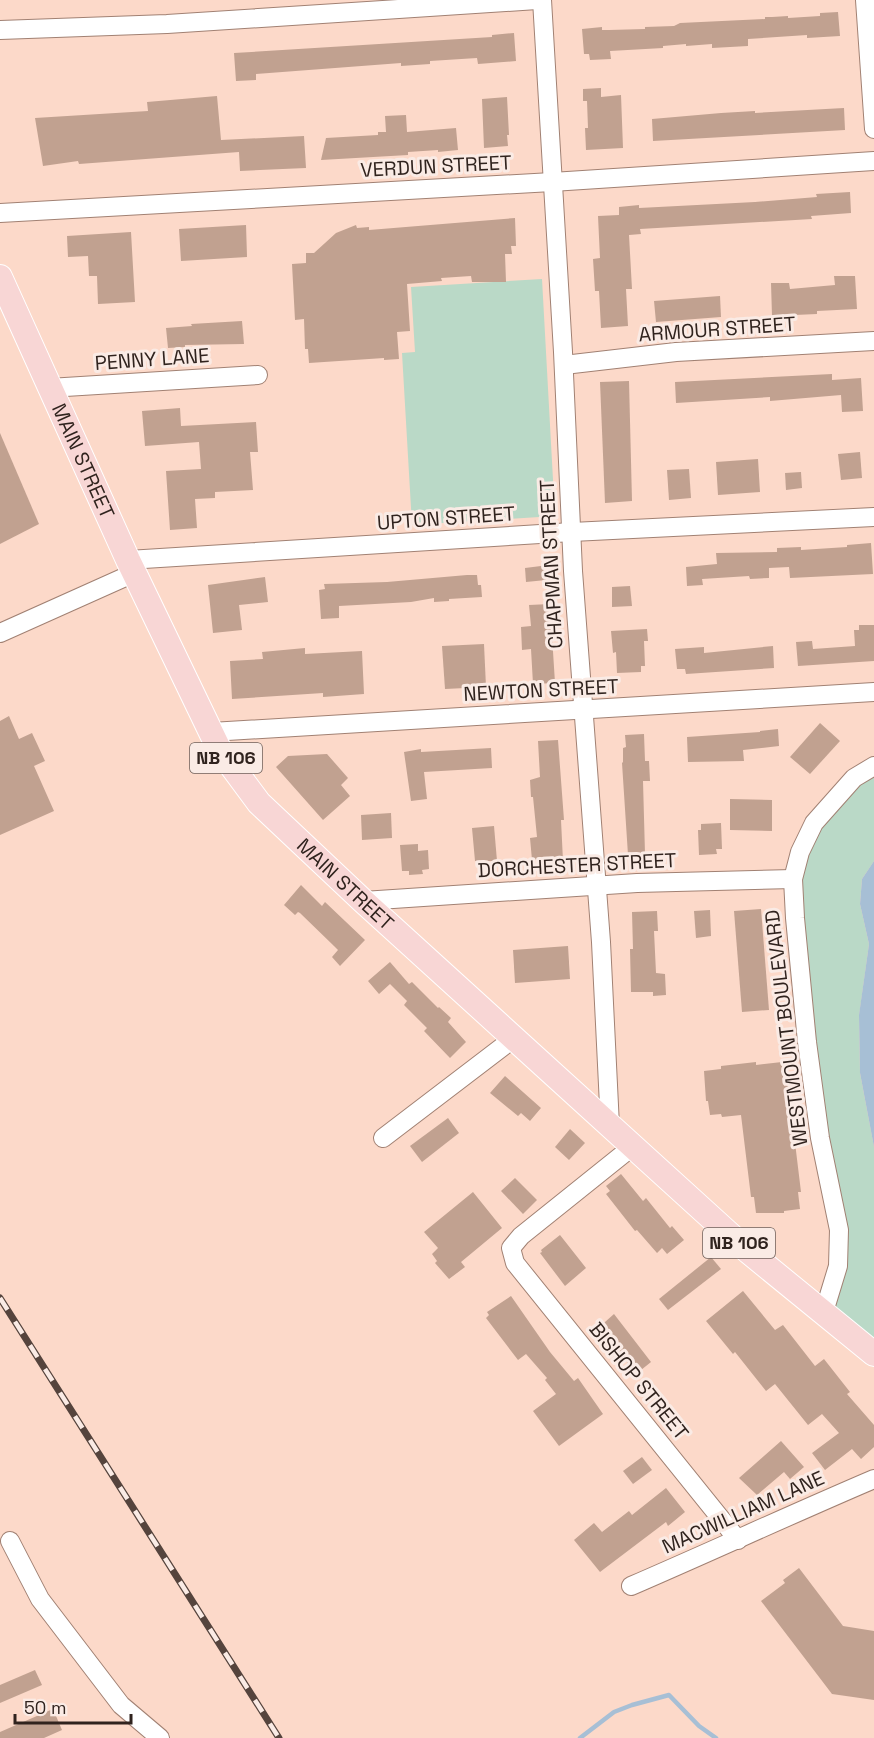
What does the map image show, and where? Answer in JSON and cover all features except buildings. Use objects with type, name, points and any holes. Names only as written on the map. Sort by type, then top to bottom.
[{"type":"main road","name":"MAIN STREET","points":[[0,277],[131,566],[219,749],[259,803],[363,901],[748,1252],[874,1354]]},
{"type":"street","points":[[0,30],[167,24],[537,0]]},
{"type":"street","name":"CHAPMAN STREET","points":[[542,0],[572,532],[601,942],[610,1126]]},
{"type":"street","points":[[865,0],[874,129]]},
{"type":"street","name":"VERDUN STREET","points":[[0,213],[552,182],[874,161]]},
{"type":"street","name":"ARMOUR STREET","points":[[564,365],[676,352],[874,341]]},
{"type":"street","name":"PENNY LANE","points":[[49,388],[258,375]]},
{"type":"street","name":"UPTON STREET","points":[[131,566],[572,532],[874,517]]},
{"type":"street","points":[[0,633],[131,566]]},
{"type":"street","name":"NEWTON STREET","points":[[211,732],[874,692]]},
{"type":"street","name":"WESTMOUNT BOULEVARD","points":[[824,1312],[838,1266],[839,1230],[820,1138],[795,918],[793,879],[800,852],[814,824],[854,778],[874,766]]},
{"type":"street","name":"DORCHESTER STREET","points":[[363,901],[637,883],[793,879]]},
{"type":"street","points":[[383,1138],[514,1038]]},
{"type":"street","name":"BISHOP STREET","points":[[632,1147],[521,1236],[511,1248],[515,1263],[738,1540]]},
{"type":"street","name":"MACWILLIAM LANE","points":[[631,1586],[738,1540],[767,1524],[874,1479]]},
{"type":"street","points":[[10,1541],[40,1599],[121,1705],[160,1738]]},
{"type":"green space","points":[[542,279],[555,516],[412,525],[402,353],[415,352],[411,287]]},
{"type":"green space","points":[[874,766],[874,861],[862,879],[860,904],[869,944],[859,1016],[860,1073],[874,1147],[874,1354],[824,1312],[838,1266],[807,1042],[800,852]]},
{"type":"water","points":[[874,861],[874,1147],[860,1073],[859,1015],[869,944],[860,904],[862,879]]},
{"type":"waterway","points":[[580,1738],[614,1712],[669,1695],[699,1726],[716,1738]]},
{"type":"railway","points":[[0,1298],[279,1738]]}]
